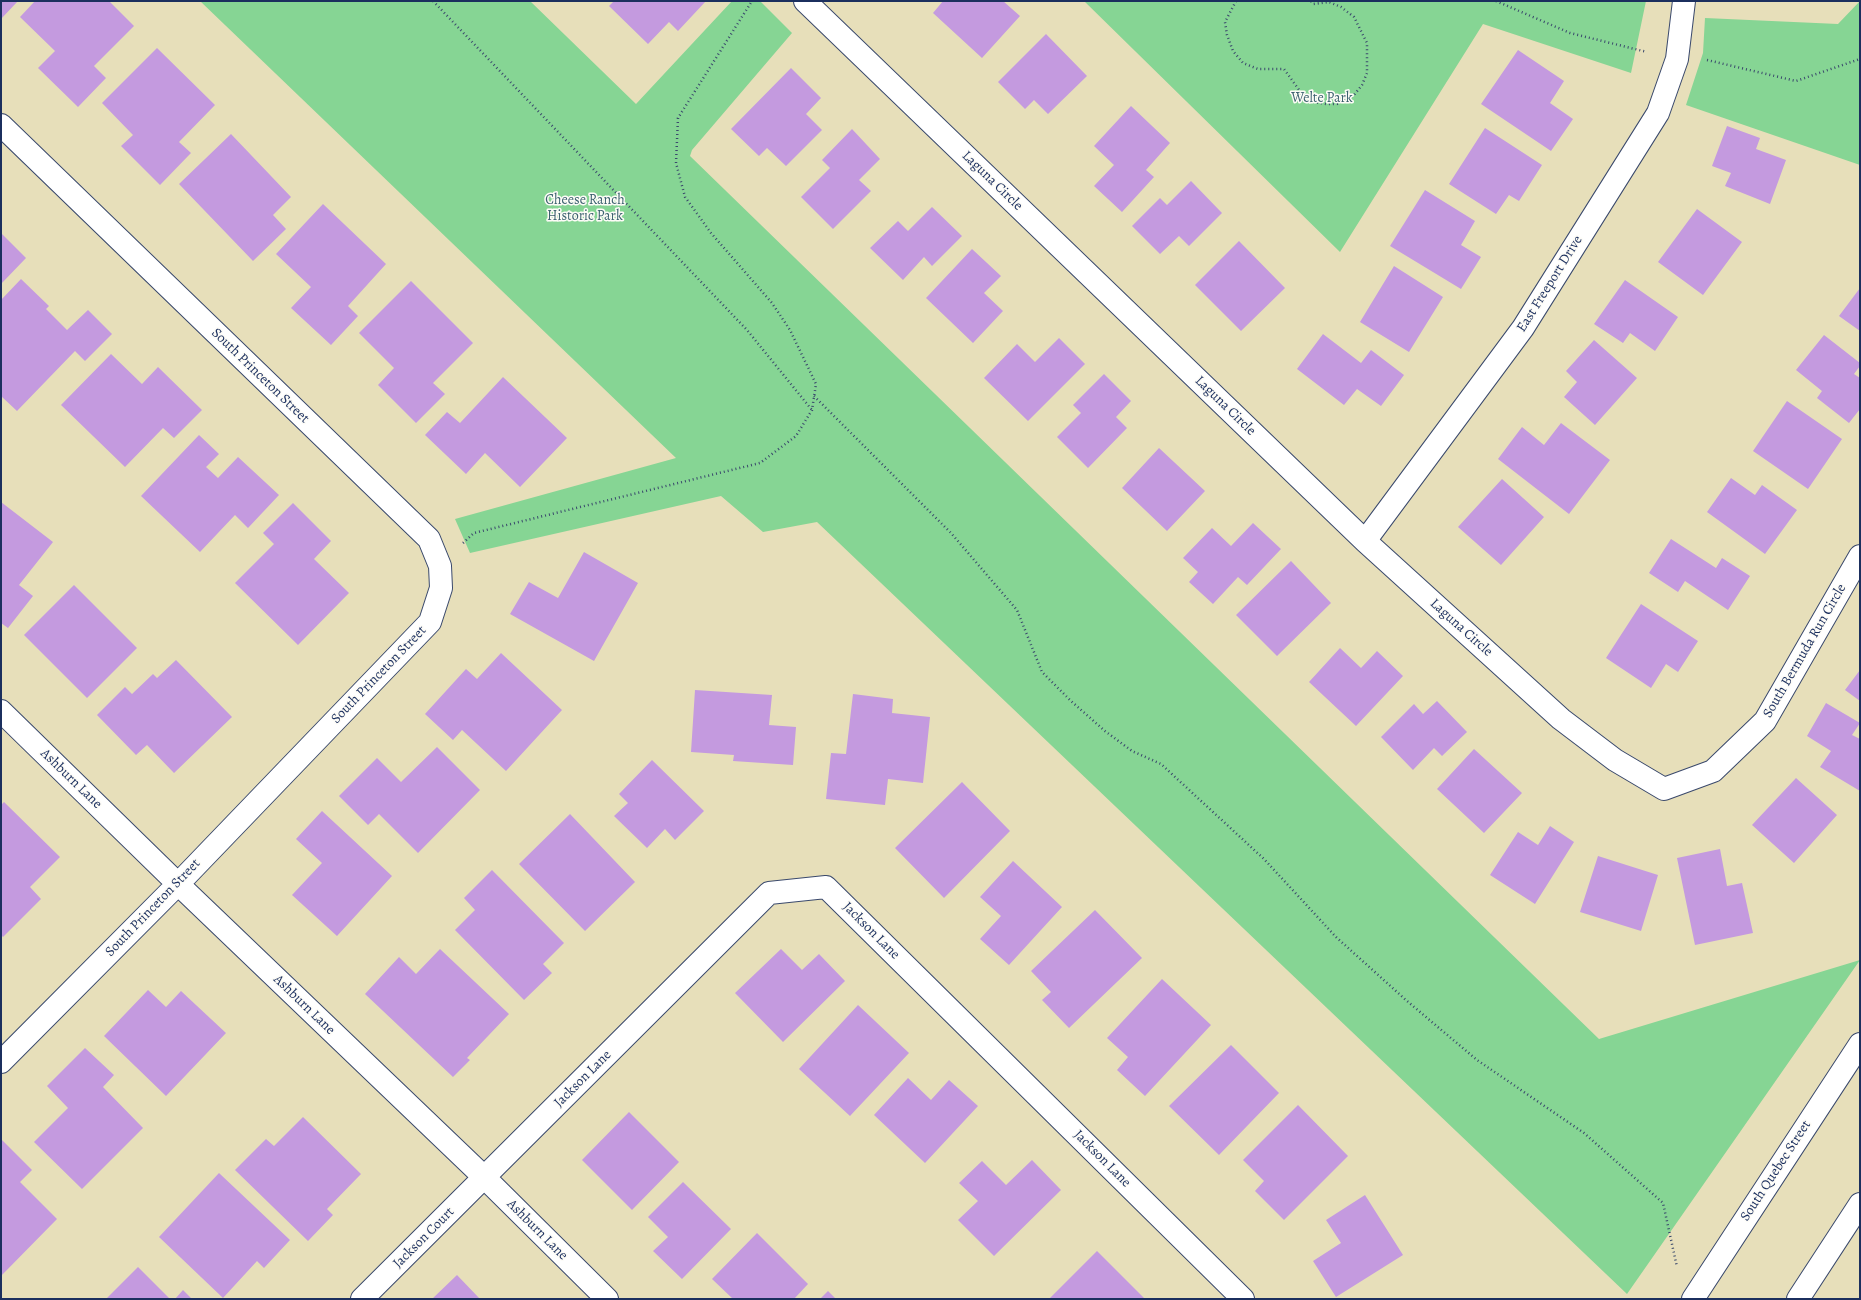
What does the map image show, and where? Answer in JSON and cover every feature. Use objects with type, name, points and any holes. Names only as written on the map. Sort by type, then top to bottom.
[{"type":"street","name":"Laguna Circle","points":[[805,1],[1365,541],[1561,719],[1615,760],[1664,789]]},
{"type":"street","name":"East Freeport Drive","points":[[1365,541],[1523,328],[1658,113],[1676,60],[1684,1]]},
{"type":"street","name":"South Princeton Street","points":[[1,125],[429,539],[440,566],[441,588],[430,622],[178,884],[1,1062]]},
{"type":"street","name":"South Bermuda Run Circle","points":[[1664,789],[1713,771],[1765,721],[1860,556]]},
{"type":"street","name":"Ashburn Lane","points":[[1,711],[178,884],[485,1178],[606,1299]]},
{"type":"street","name":"Jackson Lane","points":[[485,1178],[768,893],[826,887],[1243,1299]]},
{"type":"street","name":"South Quebec Street","points":[[1693,1299],[1860,1044]]},
{"type":"street","name":"Jackson Court","points":[[362,1299],[485,1178]]},
{"type":"street","points":[[1798,1299],[1860,1204]]},
{"type":"path","points":[[433,1],[746,330],[812,410]]},
{"type":"path","points":[[440,566],[474,533],[760,463],[796,436],[812,410],[816,384],[790,330],[772,303],[711,233],[685,197],[676,163],[678,118],[752,1]]},
{"type":"path","points":[[1236,1],[1225,22],[1227,35],[1233,51],[1242,63],[1258,69],[1284,69],[1302,94],[1314,102],[1337,104],[1354,95],[1362,85],[1367,73],[1367,43],[1354,17],[1341,7],[1329,2],[1313,4],[1311,1]]},
{"type":"path","points":[[814,396],[951,533],[1017,610],[1042,672],[1071,700],[1105,731],[1132,751],[1161,764],[1264,859],[1336,937],[1407,1001],[1477,1060],[1584,1133],[1663,1203],[1678,1272]]},
{"type":"green space","name":"Cheese Ranch Historic Park","points":[[200,1],[530,1],[636,104],[732,1],[760,1],[792,33],[692,150],[690,156],[1599,1039],[1860,960],[1627,1294],[817,522],[763,532],[721,496],[470,553],[455,519],[676,458]]},
{"type":"green space","name":"Welte Park","points":[[1084,1],[1646,1],[1631,73],[1483,24],[1340,252]]},
{"type":"green space","points":[[1860,1],[1860,165],[1686,105],[1703,53],[1705,18],[1838,24]]},
{"type":"building","points":[[1,1],[18,1],[1,19]]},
{"type":"building","points":[[35,1],[109,1],[134,26],[94,66],[106,78],[78,107],[38,68],[55,51],[20,17]]},
{"type":"building","points":[[614,1],[706,1],[678,31],[669,22],[648,44],[609,6]]},
{"type":"building","points":[[943,1],[1003,1],[1020,16],[982,58],[933,13]]},
{"type":"building","points":[[1046,34],[1087,76],[1048,114],[1034,100],[1025,109],[998,82]]},
{"type":"building","points":[[157,48],[215,105],[179,142],[191,153],[160,185],[121,146],[133,135],[102,103]]},
{"type":"building","points":[[1518,50],[1564,81],[1550,103],[1573,119],[1551,151],[1481,104]]},
{"type":"building","points":[[791,68],[821,98],[806,114],[822,130],[786,166],[767,148],[759,156],[731,129]]},
{"type":"building","points":[[1131,106],[1170,143],[1146,170],[1154,177],[1122,212],[1094,186],[1114,165],[1094,146]]},
{"type":"building","points":[[1727,126],[1760,138],[1756,149],[1786,160],[1770,204],[1725,186],[1731,173],[1712,166]]},
{"type":"building","points":[[1485,128],[1542,165],[1519,201],[1509,195],[1496,214],[1449,184]]},
{"type":"building","points":[[852,129],[880,159],[859,180],[871,191],[833,229],[801,197],[830,168],[822,160]]},
{"type":"building","points":[[231,134],[291,197],[273,215],[286,229],[253,261],[179,184]]},
{"type":"building","points":[[1191,181],[1222,213],[1189,246],[1179,236],[1160,254],[1132,226],[1160,198],[1167,205]]},
{"type":"building","points":[[1425,190],[1475,221],[1461,245],[1481,257],[1461,289],[1390,246]]},
{"type":"building","points":[[323,204],[386,264],[348,306],[358,316],[331,345],[291,308],[311,287],[276,254]]},
{"type":"building","points":[[932,207],[962,236],[932,266],[924,257],[903,280],[870,248],[898,221],[908,231]]},
{"type":"building","points":[[1697,209],[1742,242],[1703,295],[1658,262]]},
{"type":"building","points":[[1,233],[26,258],[1,284]]},
{"type":"building","points":[[1239,241],[1285,288],[1241,331],[1195,285]]},
{"type":"building","points":[[972,249],[1001,276],[984,293],[1003,311],[973,343],[926,298]]},
{"type":"building","points":[[1394,266],[1443,297],[1409,352],[1360,322]]},
{"type":"building","points":[[21,279],[49,306],[46,309],[67,330],[88,310],[112,334],[85,361],[75,351],[17,411],[1,396],[1,300]]},
{"type":"building","points":[[1625,280],[1678,317],[1655,351],[1630,333],[1623,343],[1594,324]]},
{"type":"building","points":[[411,281],[473,343],[433,383],[445,394],[416,423],[378,385],[394,368],[359,333]]},
{"type":"building","points":[[1860,288],[1860,331],[1839,316]]},
{"type":"building","points":[[1323,334],[1361,363],[1371,350],[1404,375],[1381,406],[1357,389],[1344,405],[1297,369]]},
{"type":"building","points":[[1824,335],[1860,363],[1860,366],[1854,374],[1860,378],[1860,409],[1849,423],[1817,398],[1822,391],[1796,370]]},
{"type":"building","points":[[1059,338],[1085,364],[1028,421],[984,378],[1017,344],[1035,362]]},
{"type":"building","points":[[1594,340],[1637,378],[1595,425],[1564,397],[1577,382],[1566,371]]},
{"type":"building","points":[[111,354],[142,384],[158,367],[202,410],[174,438],[163,428],[125,467],[61,405]]},
{"type":"building","points":[[1104,374],[1131,401],[1116,417],[1127,428],[1088,468],[1057,437],[1081,413],[1073,405]]},
{"type":"building","points":[[503,377],[567,438],[520,487],[485,453],[466,474],[425,435],[447,412],[460,423]]},
{"type":"building","points":[[1787,401],[1842,439],[1808,489],[1753,451]]},
{"type":"building","points":[[1561,423],[1610,460],[1569,514],[1498,459],[1522,427],[1544,445]]},
{"type":"building","points":[[199,435],[219,454],[206,467],[218,478],[238,457],[279,495],[248,528],[235,515],[200,552],[141,496]]},
{"type":"building","points":[[1159,448],[1205,491],[1167,531],[1122,488]]},
{"type":"building","points":[[1731,478],[1755,495],[1762,485],[1797,510],[1765,554],[1707,512]]},
{"type":"building","points":[[1502,479],[1544,517],[1501,565],[1458,527]]},
{"type":"building","points":[[1,502],[53,542],[19,585],[33,596],[8,628],[1,623]]},
{"type":"building","points":[[293,503],[331,541],[314,559],[349,593],[298,645],[235,583],[274,544],[263,533]]},
{"type":"building","points":[[1253,523],[1281,549],[1247,585],[1238,577],[1213,604],[1189,582],[1198,572],[1183,558],[1212,528],[1231,546]]},
{"type":"building","points":[[1671,539],[1716,568],[1722,558],[1750,576],[1728,610],[1685,581],[1678,592],[1649,573]]},
{"type":"building","points":[[584,552],[638,583],[594,661],[510,614],[529,582],[558,598]]},
{"type":"building","points":[[1291,561],[1331,603],[1277,656],[1236,615]]},
{"type":"building","points":[[74,585],[137,648],[87,698],[24,635]]},
{"type":"building","points":[[1641,604],[1698,641],[1678,672],[1666,664],[1651,688],[1606,658]]},
{"type":"building","points":[[1340,648],[1361,668],[1377,651],[1403,676],[1356,726],[1309,682]]},
{"type":"building","points":[[501,653],[562,710],[506,771],[462,730],[453,740],[425,714],[466,669],[477,679]]},
{"type":"building","points":[[176,660],[232,717],[174,773],[147,745],[136,755],[97,715],[125,687],[132,694],[153,674],[157,678]]},
{"type":"building","points":[[1860,670],[1860,701],[1845,690]]},
{"type":"building","points":[[695,690],[772,695],[769,725],[796,727],[793,765],[733,761],[734,755],[691,752]]},
{"type":"building","points":[[853,694],[893,699],[892,713],[930,717],[923,783],[888,779],[885,805],[826,799],[831,753],[846,754]]},
{"type":"building","points":[[1437,701],[1467,732],[1442,756],[1434,748],[1413,770],[1381,737],[1414,704],[1423,714]]},
{"type":"building","points":[[1826,703],[1860,723],[1852,735],[1860,739],[1860,791],[1820,767],[1831,751],[1807,736]]},
{"type":"building","points":[[437,747],[480,790],[418,853],[379,814],[368,825],[339,796],[377,758],[401,782]]},
{"type":"building","points":[[1474,749],[1522,793],[1484,833],[1437,789]]},
{"type":"building","points":[[652,760],[704,811],[675,840],[665,829],[647,848],[614,816],[628,803],[619,794]]},
{"type":"building","points":[[1796,778],[1837,815],[1794,863],[1752,825]]},
{"type":"building","points":[[962,782],[1010,831],[944,898],[895,848]]},
{"type":"building","points":[[4,802],[60,857],[30,887],[41,899],[3,937],[1,935],[1,805]]},
{"type":"building","points":[[322,811],[392,876],[337,936],[292,895],[322,863],[296,839]]},
{"type":"building","points":[[570,814],[635,882],[585,931],[519,864]]},
{"type":"building","points":[[1550,826],[1574,842],[1535,904],[1490,875],[1518,832],[1538,845]]},
{"type":"building","points":[[1720,849],[1727,886],[1742,883],[1753,933],[1695,945],[1677,858]]},
{"type":"building","points":[[1598,856],[1658,875],[1641,931],[1580,912]]},
{"type":"building","points":[[1013,861],[1062,907],[1009,965],[980,939],[1001,916],[980,897]]},
{"type":"building","points":[[492,870],[564,943],[543,964],[552,973],[524,1000],[455,930],[475,910],[464,898]]},
{"type":"building","points":[[1095,910],[1142,958],[1069,1028],[1042,1000],[1051,992],[1031,971]]},
{"type":"building","points":[[440,949],[509,1014],[467,1058],[470,1060],[453,1077],[365,994],[399,957],[416,974]]},
{"type":"building","points":[[781,949],[802,970],[819,954],[845,981],[783,1042],[735,993]]},
{"type":"building","points":[[1162,979],[1211,1025],[1145,1096],[1117,1070],[1128,1057],[1107,1038]]},
{"type":"building","points":[[148,990],[166,1007],[181,991],[226,1033],[166,1096],[104,1036]]},
{"type":"building","points":[[858,1005],[909,1053],[850,1116],[799,1069]]},
{"type":"building","points":[[1231,1045],[1279,1093],[1219,1155],[1169,1106]]},
{"type":"building","points":[[85,1048],[114,1075],[103,1087],[143,1128],[82,1189],[34,1142],[68,1108],[47,1086]]},
{"type":"building","points":[[908,1078],[931,1100],[949,1080],[978,1106],[925,1163],[874,1115]]},
{"type":"building","points":[[1298,1105],[1348,1156],[1284,1220],[1255,1191],[1264,1181],[1243,1160]]},
{"type":"building","points":[[629,1112],[679,1162],[632,1210],[582,1160]]},
{"type":"building","points":[[303,1117],[361,1174],[327,1209],[333,1215],[308,1241],[235,1170],[266,1139],[274,1146]]},
{"type":"building","points":[[2,1140],[32,1170],[20,1182],[57,1219],[1,1276]]},
{"type":"building","points":[[1032,1160],[1061,1190],[994,1256],[958,1220],[978,1201],[959,1183],[982,1161],[1006,1185]]},
{"type":"building","points":[[219,1173],[290,1240],[264,1268],[257,1261],[223,1298],[159,1237]]},
{"type":"building","points":[[683,1182],[731,1229],[682,1279],[653,1251],[668,1237],[648,1217]]},
{"type":"building","points":[[1365,1195],[1403,1255],[1336,1297],[1313,1261],[1341,1243],[1326,1220]]},
{"type":"building","points":[[757,1233],[808,1284],[794,1299],[733,1299],[712,1279]]},
{"type":"building","points":[[1097,1251],[1145,1299],[1049,1299]]},
{"type":"building","points":[[138,1267],[170,1299],[106,1299]]},
{"type":"building","points":[[457,1275],[480,1299],[432,1299]]},
{"type":"building","points":[[183,1290],[192,1299],[175,1299]]},
{"type":"building","points":[[828,1291],[836,1299],[820,1299]]}]
